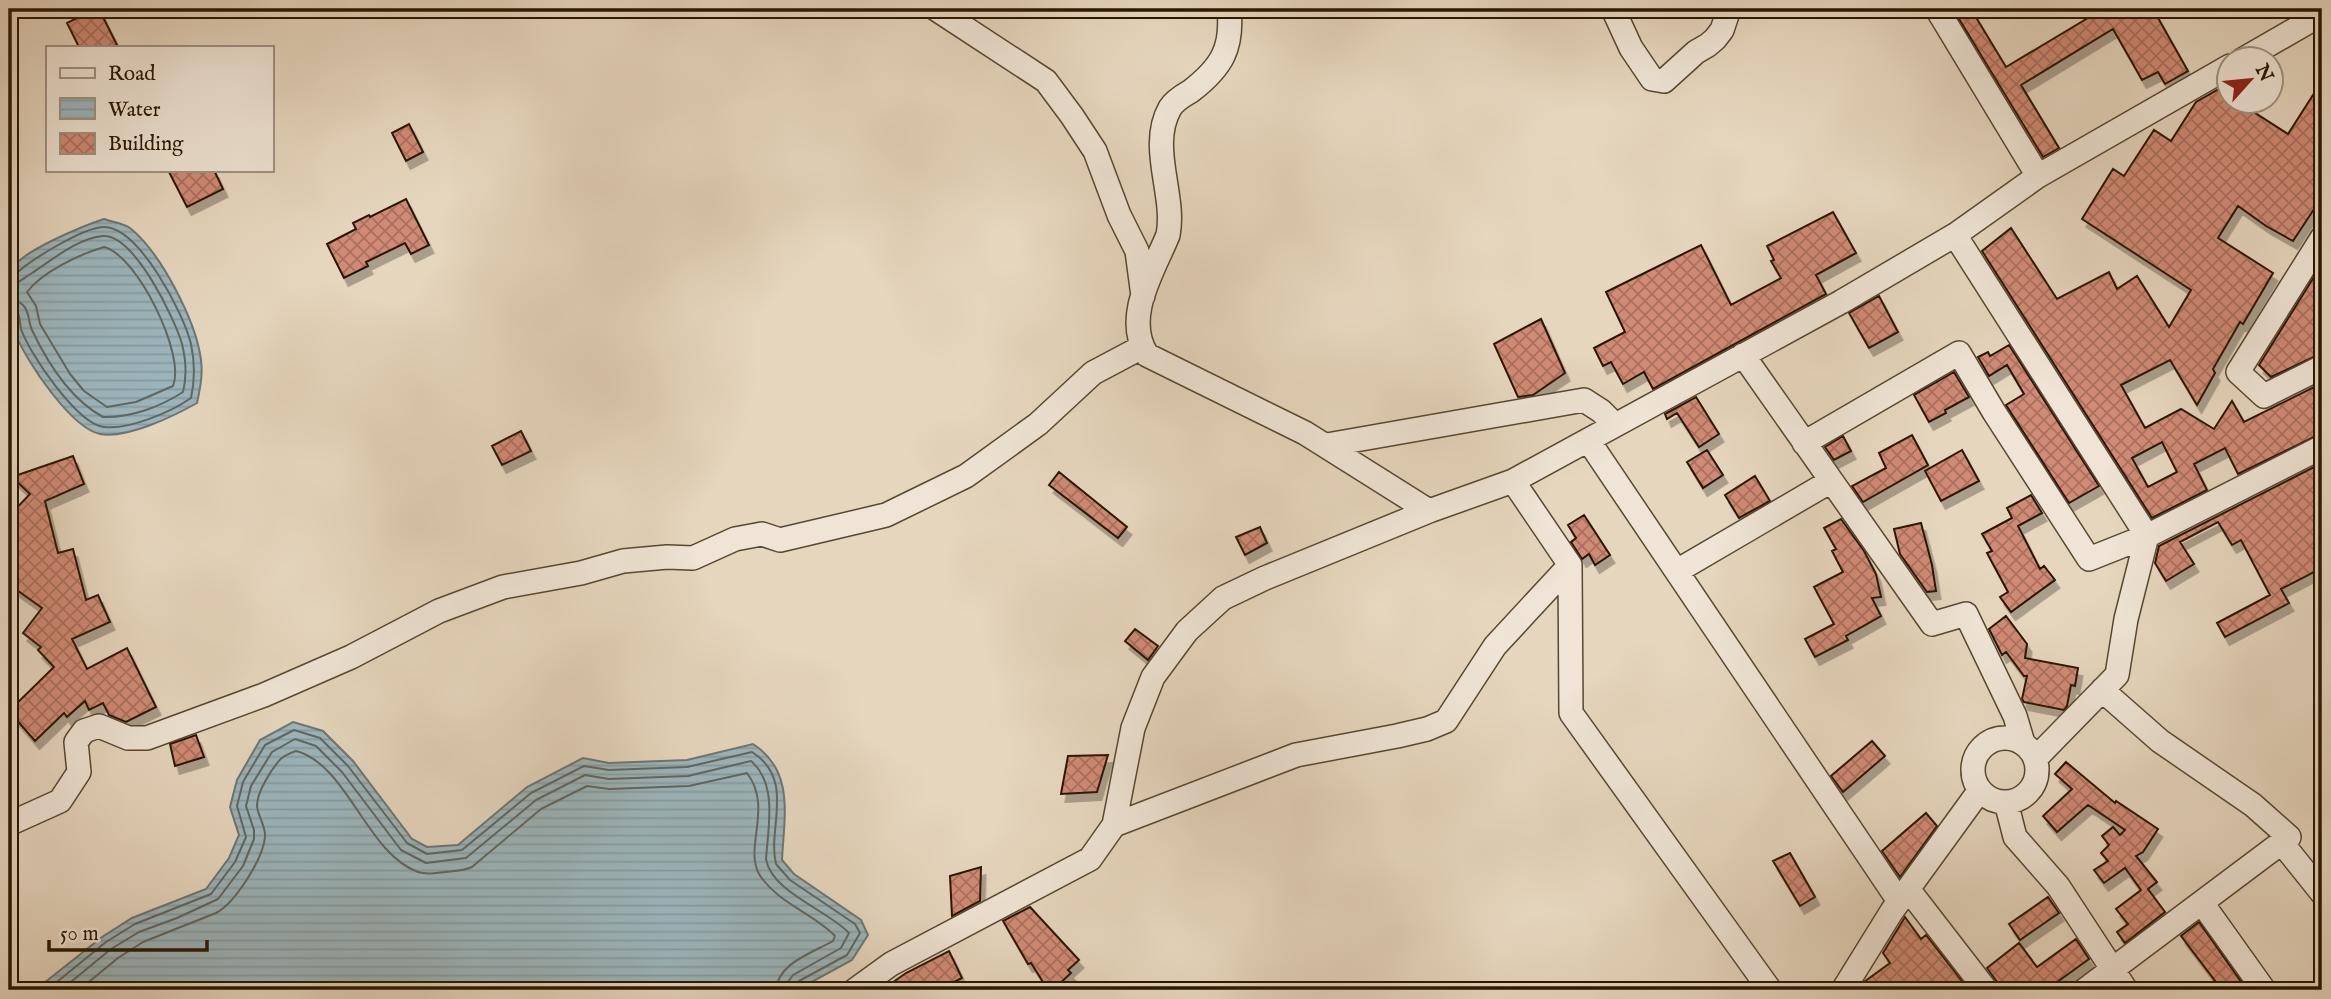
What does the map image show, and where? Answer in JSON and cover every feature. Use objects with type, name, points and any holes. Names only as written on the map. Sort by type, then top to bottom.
[{"type":"street","points":[[936,9],[1046,81],[1072,116],[1095,151],[1119,215],[1137,251],[1143,297]]},
{"type":"street","points":[[1229,9],[1231,33],[1221,60],[1204,80],[1171,106],[1163,129],[1163,177],[1170,223],[1136,324],[1142,347],[1147,355],[1327,445],[1429,511]]},
{"type":"street","points":[[1613,9],[1631,48],[1652,79],[1664,81],[1715,39],[1722,30],[1729,9]]},
{"type":"street","points":[[1937,9],[2038,176]]},
{"type":"street","points":[[2266,46],[2322,14]]},
{"type":"street","points":[[855,990],[891,964],[1090,859],[1114,825],[1133,728],[1153,677],[1187,631],[1223,598],[1429,511],[1513,481],[1841,302],[1955,235],[2038,176],[2216,74]]},
{"type":"street","points":[[1955,235],[2147,536],[2126,619],[2117,675],[2029,751]]},
{"type":"street","points":[[2320,245],[2238,372],[2264,396],[2322,367]]},
{"type":"street","points":[[9,824],[60,801],[79,772],[76,742],[84,731],[99,726],[128,738],[147,738],[264,695],[351,657],[439,611],[503,587],[581,573],[622,562],[667,557],[693,558],[735,539],[762,534],[780,540],[886,515],[966,476],[1038,424],[1093,373],[1142,347]]},
{"type":"street","points":[[1804,443],[1959,353],[2089,559],[2147,536],[2322,447]]},
{"type":"street","points":[[1743,355],[1932,624],[1966,614],[2015,716],[2029,751],[2036,779],[2025,796],[2006,802],[1987,796],[1980,790],[1973,771],[1974,761],[1985,744],[2004,737],[2029,751]]},
{"type":"street","points":[[1327,445],[1584,400],[1601,411],[1615,425]]},
{"type":"street","points":[[1588,440],[1903,895],[1986,990]]},
{"type":"street","points":[[1513,481],[1570,565],[1571,713],[1770,990]]},
{"type":"street","points":[[1677,571],[1831,481]]},
{"type":"street","points":[[1114,825],[1296,755],[1397,736],[1446,721],[1496,646],[1570,565]]},
{"type":"street","points":[[2085,990],[2289,837],[2253,805],[2160,741],[2102,690]]},
{"type":"street","points":[[1843,990],[1903,895],[1980,790]]},
{"type":"street","points":[[2006,802],[2015,836],[2057,886],[2126,990]]},
{"type":"street","points":[[2282,843],[2322,893]]},
{"type":"street","points":[[2202,902],[2264,990]]},
{"type":"water","points":[[104,219],[130,228],[142,239],[165,270],[192,326],[202,366],[197,403],[150,425],[111,435],[88,429],[76,420],[39,376],[15,333],[9,292],[11,270],[27,255],[53,240]]},
{"type":"water","points":[[293,722],[323,731],[353,761],[412,839],[427,847],[458,845],[527,787],[583,758],[609,763],[687,760],[753,744],[776,767],[781,781],[785,812],[782,860],[794,874],[861,920],[868,935],[852,960],[797,990],[41,990],[39,987],[102,937],[132,918],[206,889],[229,858],[239,835],[230,807],[237,780],[260,740]]},
{"type":"building","points":[[99,9],[118,46],[78,46],[67,23]]},
{"type":"building","points":[[1953,9],[1971,9],[2006,67],[2103,9],[2153,9],[2188,71],[2165,84],[2158,72],[2142,80],[2113,29],[2021,85],[2059,148],[2043,157]]},
{"type":"building","points":[[2322,81],[2322,197],[2293,241],[2238,206],[2218,238],[2273,273],[2243,324],[2240,322],[2213,369],[2215,373],[2197,405],[2170,360],[2121,385],[2145,428],[2181,409],[2214,429],[2232,401],[2244,422],[2322,383],[2322,433],[2238,474],[2225,448],[2194,464],[2207,490],[2152,518],[1982,251],[2011,228],[2057,299],[2109,272],[2117,289],[2137,276],[2169,327],[2191,290],[2082,219],[2113,169],[2124,176],[2154,130],[2171,141],[2196,102],[2216,91],[2216,116],[2260,116],[2288,134]],"holes":[[[2162,442],[2177,472],[2148,487],[2132,458]]]},
{"type":"building","points":[[409,124],[423,152],[406,161],[392,133]]},
{"type":"building","points":[[169,172],[215,172],[223,189],[187,207]]},
{"type":"building","points":[[406,199],[429,245],[411,254],[405,243],[366,262],[368,266],[344,278],[327,244],[356,229],[353,223]]},
{"type":"building","points":[[1833,212],[1856,253],[1816,275],[1826,294],[1653,389],[1644,372],[1623,384],[1611,362],[1603,366],[1594,348],[1625,332],[1606,292],[1701,245],[1731,305],[1781,278],[1771,261],[1774,260],[1767,246]]},
{"type":"building","points":[[2322,264],[2322,353],[2271,377],[2259,365]]},
{"type":"building","points":[[1879,296],[1898,332],[1869,348],[1849,313]]},
{"type":"building","points":[[1541,319],[1565,373],[1533,395],[1518,397],[1494,344]]},
{"type":"building","points":[[2009,345],[2099,486],[2069,503],[2006,405],[2024,394],[2007,365],[1989,376],[1978,357],[1988,352],[1990,356]]},
{"type":"building","points":[[1954,372],[1969,397],[1929,422],[1914,395]]},
{"type":"building","points":[[1696,397],[1719,434],[1699,447],[1677,413],[1667,419],[1665,414]]},
{"type":"building","points":[[521,431],[531,451],[502,465],[492,446]]},
{"type":"building","points":[[1912,435],[1928,465],[1863,502],[1852,486],[1886,468],[1879,453]]},
{"type":"building","points":[[1843,436],[1851,451],[1834,460],[1825,447]]},
{"type":"building","points":[[1707,450],[1723,475],[1703,488],[1687,462]]},
{"type":"building","points":[[1962,450],[1979,481],[1941,501],[1925,471]]},
{"type":"building","points":[[73,456],[84,484],[45,501],[58,553],[73,549],[86,600],[98,595],[110,622],[72,639],[87,669],[127,648],[156,707],[126,722],[109,715],[103,703],[89,710],[85,701],[67,717],[64,713],[35,741],[9,711],[54,667],[38,650],[41,647],[23,633],[42,608],[14,588],[18,583],[9,575],[9,516],[30,494],[12,477]]},
{"type":"building","points":[[2322,463],[2322,568],[2281,589],[2289,603],[2225,637],[2217,623],[2270,595],[2241,540],[2232,545],[2218,522],[2180,542],[2194,564],[2166,581],[2155,563],[2159,546]]},
{"type":"building","points":[[1059,472],[1127,527],[1118,538],[1049,485]]},
{"type":"building","points":[[1755,476],[1770,501],[1739,518],[1725,495]]},
{"type":"building","points":[[2031,495],[2042,513],[2018,526],[2040,569],[2044,566],[2055,580],[2011,612],[2000,597],[2008,592],[1987,553],[1992,551],[1982,534],[2012,518],[2007,508]]},
{"type":"building","points":[[1584,515],[1610,555],[1595,565],[1589,554],[1582,559],[1571,542],[1576,538],[1568,525]]},
{"type":"building","points":[[1841,519],[1864,551],[1876,574],[1881,597],[1872,598],[1881,616],[1846,636],[1848,640],[1815,657],[1805,639],[1834,624],[1814,587],[1843,572],[1832,551],[1836,549],[1824,528]]},
{"type":"building","points":[[1921,523],[1936,591],[1927,592],[1900,554],[1894,529]]},
{"type":"building","points":[[1260,527],[1267,543],[1245,555],[1236,537]]},
{"type":"building","points":[[2006,616],[2027,644],[2025,658],[2078,668],[2075,686],[2071,685],[2064,710],[2024,702],[2022,699],[2027,676],[2024,676],[2006,652],[2002,655],[1989,629]]},
{"type":"building","points":[[1135,629],[1158,646],[1148,660],[1125,641]]},
{"type":"building","points":[[196,735],[204,757],[175,766],[170,744]]},
{"type":"building","points":[[1872,741],[1885,756],[1843,792],[1831,776]]},
{"type":"building","points":[[1108,755],[1097,792],[1061,794],[1068,756]]},
{"type":"building","points":[[2066,762],[2115,803],[2116,801],[2158,829],[2143,852],[2136,856],[2157,882],[2148,889],[2165,912],[2125,943],[2117,932],[2128,924],[2116,909],[2141,890],[2125,868],[2104,883],[2094,870],[2108,861],[2101,853],[2109,845],[2102,836],[2113,827],[2120,835],[2125,830],[2088,805],[2057,832],[2043,816],[2072,789],[2055,774]]},
{"type":"building","points":[[1926,813],[1937,826],[1900,877],[1882,851]]},
{"type":"building","points":[[1790,853],[1815,897],[1800,906],[1773,861]]},
{"type":"building","points":[[981,867],[980,901],[952,916],[950,876]]},
{"type":"building","points":[[2048,897],[2059,913],[2020,940],[2009,924]]},
{"type":"building","points":[[1030,907],[1079,960],[1068,970],[1071,973],[1053,990],[1048,990],[1031,963],[1028,964],[1003,921]]},
{"type":"building","points":[[1905,917],[1921,939],[1926,935],[1969,990],[1859,990],[1864,982],[1890,963],[1883,953]]},
{"type":"building","points":[[2199,922],[2247,990],[2222,990],[2181,936]]},
{"type":"building","points":[[2076,939],[2089,959],[2046,990],[2000,990],[1987,968],[2019,943],[2037,967]]},
{"type":"building","points":[[949,951],[962,978],[938,990],[882,990],[906,973]]}]
